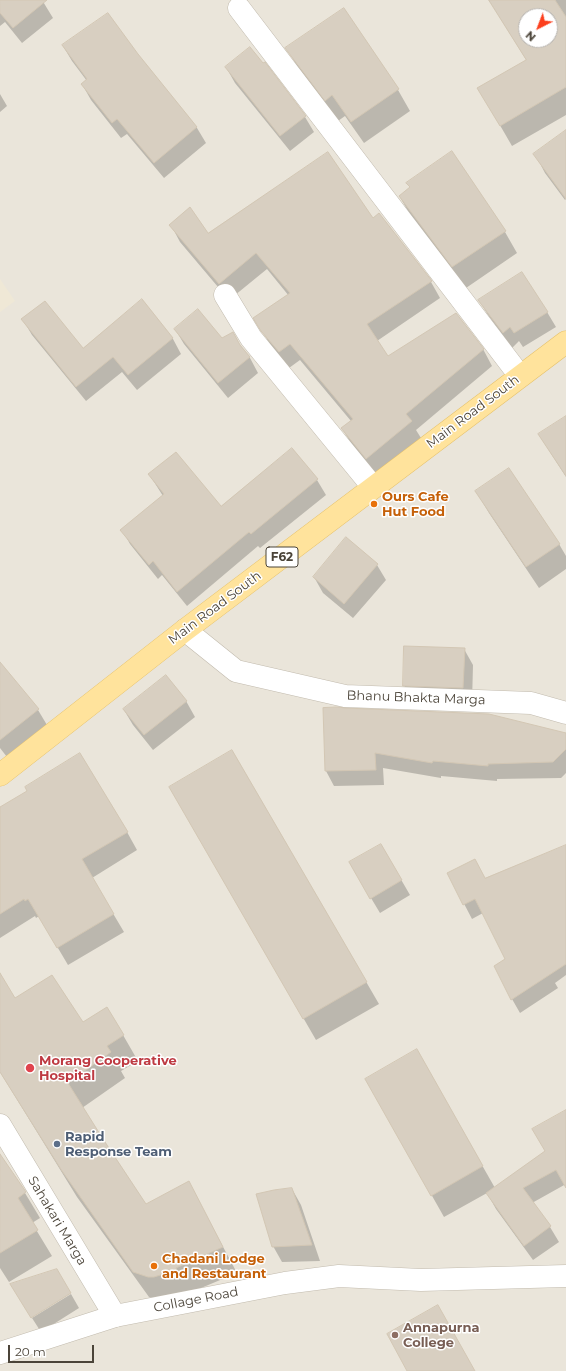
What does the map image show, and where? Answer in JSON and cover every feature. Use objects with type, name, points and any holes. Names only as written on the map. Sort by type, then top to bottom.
[{"type":"main road","name":"Main Road South","points":[[0,774],[185,630],[566,342]]},
{"type":"street","points":[[239,8],[520,376]]},
{"type":"street","points":[[225,295],[251,338],[373,487]]},
{"type":"street","name":"Bhanu Bhakta Marga","points":[[185,630],[236,671],[344,696],[531,703],[566,713]]},
{"type":"street","name":"Sahakari Marga","points":[[0,1125],[115,1316]]},
{"type":"street","name":"Collage Road","points":[[0,1353],[115,1316],[285,1282],[339,1276],[420,1280],[565,1277]]},
{"type":"shaded area","points":[[0,0],[566,0],[566,1371],[0,1371]]},
{"type":"shaded area","points":[[0,279],[15,301],[0,312]]},
{"type":"building","points":[[0,0],[47,0],[13,28],[0,13]]},
{"type":"building","points":[[489,0],[555,0],[566,17],[566,87],[500,126],[477,88],[526,60],[519,48],[558,48],[558,8],[518,8],[518,47]]},
{"type":"building","points":[[344,8],[399,89],[351,122],[332,95],[325,101],[285,48]]},
{"type":"building","points":[[108,13],[138,54],[197,127],[154,163],[117,119],[112,123],[81,84],[87,79],[62,45]]},
{"type":"building","points":[[250,47],[263,63],[265,62],[306,116],[280,136],[225,67]]},
{"type":"building","points":[[566,130],[566,199],[533,154]]},
{"type":"building","points":[[452,151],[506,231],[452,267],[399,196],[410,187],[406,183]]},
{"type":"building","points":[[328,152],[373,218],[379,213],[432,281],[367,324],[388,356],[456,313],[484,349],[406,414],[412,421],[366,459],[341,428],[353,419],[290,344],[279,352],[261,331],[253,318],[290,293],[256,253],[219,284],[169,225],[190,207],[208,233]]},
{"type":"building","points":[[522,272],[548,312],[514,333],[510,327],[503,333],[478,300]]},
{"type":"building","points":[[142,299],[173,338],[128,375],[113,357],[76,387],[21,319],[45,301],[83,348]]},
{"type":"building","points":[[198,309],[222,338],[233,332],[240,345],[250,357],[218,383],[174,329]]},
{"type":"building","points":[[566,416],[566,476],[538,434]]},
{"type":"building","points":[[292,448],[318,479],[251,534],[249,532],[177,592],[153,561],[149,565],[120,530],[164,494],[148,474],[176,452],[221,506]]},
{"type":"building","points":[[509,468],[560,544],[526,567],[475,491]]},
{"type":"building","points":[[346,537],[378,564],[344,604],[313,577]]},
{"type":"building","points":[[404,646],[465,648],[463,688],[403,686]]},
{"type":"building","points":[[0,662],[39,709],[0,740]]},
{"type":"building","points":[[166,675],[187,701],[144,735],[123,709]]},
{"type":"building","points":[[338,707],[489,714],[566,733],[566,749],[553,762],[488,764],[488,766],[433,761],[432,763],[375,753],[376,770],[325,771],[323,708]]},
{"type":"building","points":[[232,750],[367,982],[303,1019],[169,787]]},
{"type":"building","points":[[80,753],[128,832],[82,859],[114,914],[57,948],[28,899],[25,901],[24,899],[0,914],[0,807],[27,791],[25,787]]},
{"type":"building","points":[[381,844],[402,880],[370,899],[349,862]]},
{"type":"building","points":[[566,845],[566,964],[511,1000],[494,966],[505,959],[475,899],[463,905],[447,873],[475,859],[485,878]]},
{"type":"building","points":[[0,973],[15,998],[52,975],[83,1022],[107,1007],[124,1035],[107,1046],[111,1052],[68,1083],[146,1204],[189,1181],[223,1247],[176,1268],[177,1270],[154,1277],[148,1277],[133,1272],[62,1171],[0,1072]]},
{"type":"building","points":[[417,1049],[483,1166],[431,1196],[365,1079]]},
{"type":"building","points":[[566,1110],[566,1188],[556,1170],[523,1188],[551,1226],[524,1246],[486,1193],[545,1151],[532,1129]]},
{"type":"building","points":[[0,1154],[26,1192],[18,1198],[38,1230],[0,1253]]},
{"type":"building","points":[[292,1188],[312,1245],[272,1247],[256,1194]]},
{"type":"building","points":[[57,1269],[71,1293],[31,1318],[10,1284]]},
{"type":"building","points":[[438,1305],[475,1371],[407,1371],[387,1334]]},
{"type":"place","name":"Ours Cafe Hut Food","points":[[374,504]]},
{"type":"place","name":"Morang Cooperative Hospital","points":[[30,1068]]},
{"type":"place","name":"Rapid Response Team","points":[[57,1144]]},
{"type":"place","name":"Chadani Lodge and Restaurant","points":[[154,1266]]},
{"type":"place","name":"Annapurna College","points":[[395,1335]]}]
